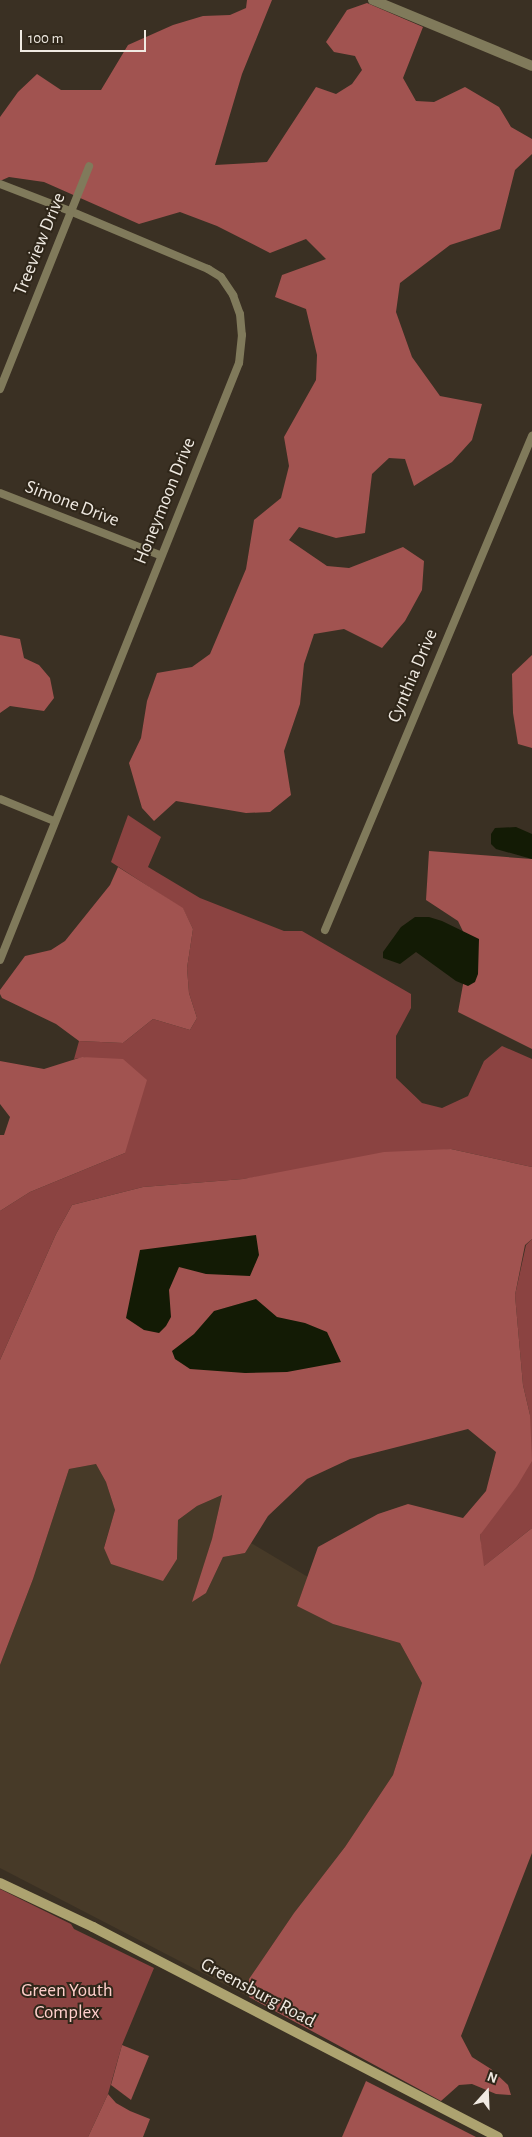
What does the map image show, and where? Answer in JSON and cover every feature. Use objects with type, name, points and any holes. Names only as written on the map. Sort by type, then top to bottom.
[{"type":"main road","name":"Greensburg Road","points":[[0,1884],[93,1927],[498,2137]]},
{"type":"street","points":[[372,0],[532,66]]},
{"type":"street","name":"Treeview Drive","points":[[0,389],[70,210],[90,166]]},
{"type":"street","name":"Honeymoon Drive","points":[[0,184],[70,210],[208,269],[220,277],[230,288],[240,314],[242,335],[239,363],[160,556],[0,960]]},
{"type":"street","name":"Cynthia Drive","points":[[325,930],[532,436]]},
{"type":"street","name":"Simone Drive","points":[[0,493],[160,556]]},
{"type":"street","points":[[0,800],[54,821]]},
{"type":"shaded area","points":[[247,0],[272,0],[242,74],[215,165],[267,162],[316,87],[336,94],[352,84],[362,70],[355,56],[334,52],[326,42],[347,10],[367,3],[423,27],[403,78],[416,101],[434,102],[465,87],[499,107],[511,127],[532,139],[532,154],[515,170],[500,229],[450,245],[400,283],[396,312],[412,357],[440,396],[482,404],[472,440],[452,462],[414,486],[405,459],[389,458],[372,474],[365,533],[336,538],[299,527],[289,540],[327,566],[349,568],[403,547],[424,561],[422,590],[405,621],[382,648],[344,629],[314,634],[304,664],[300,704],[284,751],[291,795],[270,812],[246,813],[176,801],[154,821],[142,808],[129,763],[141,738],[147,701],[157,673],[192,667],[210,654],[246,569],[254,520],[281,498],[289,466],[284,437],[316,380],[317,355],[306,309],[275,297],[282,275],[326,259],[306,239],[270,253],[217,226],[180,212],[139,224],[44,182],[9,177],[0,181],[0,117],[18,92],[37,74],[61,90],[101,90],[128,45],[173,25],[203,16],[230,15],[246,8]]},
{"type":"shaded area","points":[[0,635],[20,639],[24,658],[39,665],[50,678],[54,698],[44,711],[10,706],[0,713]]},
{"type":"shaded area","points":[[532,655],[532,748],[518,744],[513,713],[512,674]]},
{"type":"shaded area","points":[[516,827],[532,834],[532,859],[496,849],[491,844],[491,834],[495,828]]},
{"type":"shaded area","points":[[429,851],[532,859],[532,1049],[458,1012],[470,946],[458,921],[426,900]]},
{"type":"shaded area","points":[[118,867],[183,908],[193,929],[187,968],[189,993],[197,1018],[190,1030],[153,1019],[123,1043],[79,1041],[56,1024],[2,998],[0,990],[25,956],[51,950],[65,941],[110,885]]},
{"type":"shaded area","points":[[415,917],[429,917],[442,921],[479,939],[478,974],[475,982],[468,986],[456,981],[416,952],[400,964],[383,958],[383,952],[401,927]]},
{"type":"shaded area","points":[[82,1057],[123,1059],[147,1080],[125,1153],[30,1192],[0,1211],[0,1135],[4,1135],[10,1117],[0,1104],[0,1061],[44,1069]]},
{"type":"shaded area","points":[[451,1149],[532,1167],[532,1239],[525,1245],[515,1295],[523,1385],[530,1415],[532,1461],[517,1486],[480,1535],[484,1566],[532,1528],[532,1853],[461,2036],[472,2057],[491,2069],[508,2085],[511,2095],[496,2094],[472,2084],[459,2085],[441,2101],[249,1997],[249,1979],[294,1913],[345,1847],[393,1775],[422,1683],[400,1643],[333,1624],[297,1606],[318,1547],[378,1514],[408,1504],[463,1518],[486,1491],[496,1452],[468,1429],[350,1459],[307,1479],[268,1516],[245,1553],[223,1557],[206,1593],[192,1602],[212,1539],[222,1495],[197,1506],[178,1520],[177,1559],[163,1581],[111,1564],[104,1548],[115,1510],[106,1482],[96,1464],[69,1469],[33,1579],[0,1665],[0,1360],[56,1234],[72,1205],[143,1187],[243,1179],[384,1152]]},
{"type":"shaded area","points":[[256,1235],[259,1255],[250,1276],[206,1274],[179,1267],[169,1290],[171,1317],[159,1333],[144,1330],[126,1318],[140,1250]]},
{"type":"shaded area","points":[[256,1299],[277,1317],[305,1323],[327,1332],[341,1362],[287,1372],[245,1373],[190,1369],[175,1359],[172,1351],[194,1334],[214,1311]]},
{"type":"shaded area","points":[[96,1464],[106,1482],[115,1510],[104,1547],[177,1559],[178,1520],[197,1506],[222,1495],[212,1539],[206,1593],[223,1557],[245,1553],[251,1543],[308,1577],[297,1606],[333,1624],[400,1643],[422,1683],[393,1775],[345,1847],[294,1913],[249,1979],[249,1997],[0,1868],[0,1665],[33,1579],[69,1469]]},
{"type":"shaded area","points":[[122,2045],[149,2056],[131,2100],[111,2085]]},
{"type":"shaded area","points":[[366,2081],[476,2137],[342,2137]]},
{"type":"shaded area","points":[[108,2094],[116,2103],[150,2119],[143,2137],[88,2137]]},
{"type":"green space","points":[[128,815],[161,837],[148,867],[200,898],[284,931],[302,931],[411,994],[411,1008],[396,1036],[396,1078],[422,1103],[442,1108],[468,1096],[484,1061],[502,1046],[532,1059],[532,1167],[451,1149],[243,1179],[143,1187],[72,1205],[56,1234],[0,1360],[0,1211],[30,1192],[125,1153],[85,1057],[74,1059],[79,1041],[123,1043],[153,1019],[190,1030],[197,1018],[189,993],[187,968],[193,929],[183,909],[111,862]]},
{"type":"green space","points":[[532,1239],[532,1528],[483,1567],[480,1535],[530,1415],[523,1385],[515,1295],[526,1245]]},
{"type":"green space","name":"Green Youth Complex","points":[[0,1889],[71,1924],[74,1929],[154,1968],[122,2045],[108,2094],[88,2137],[0,2137]]}]
